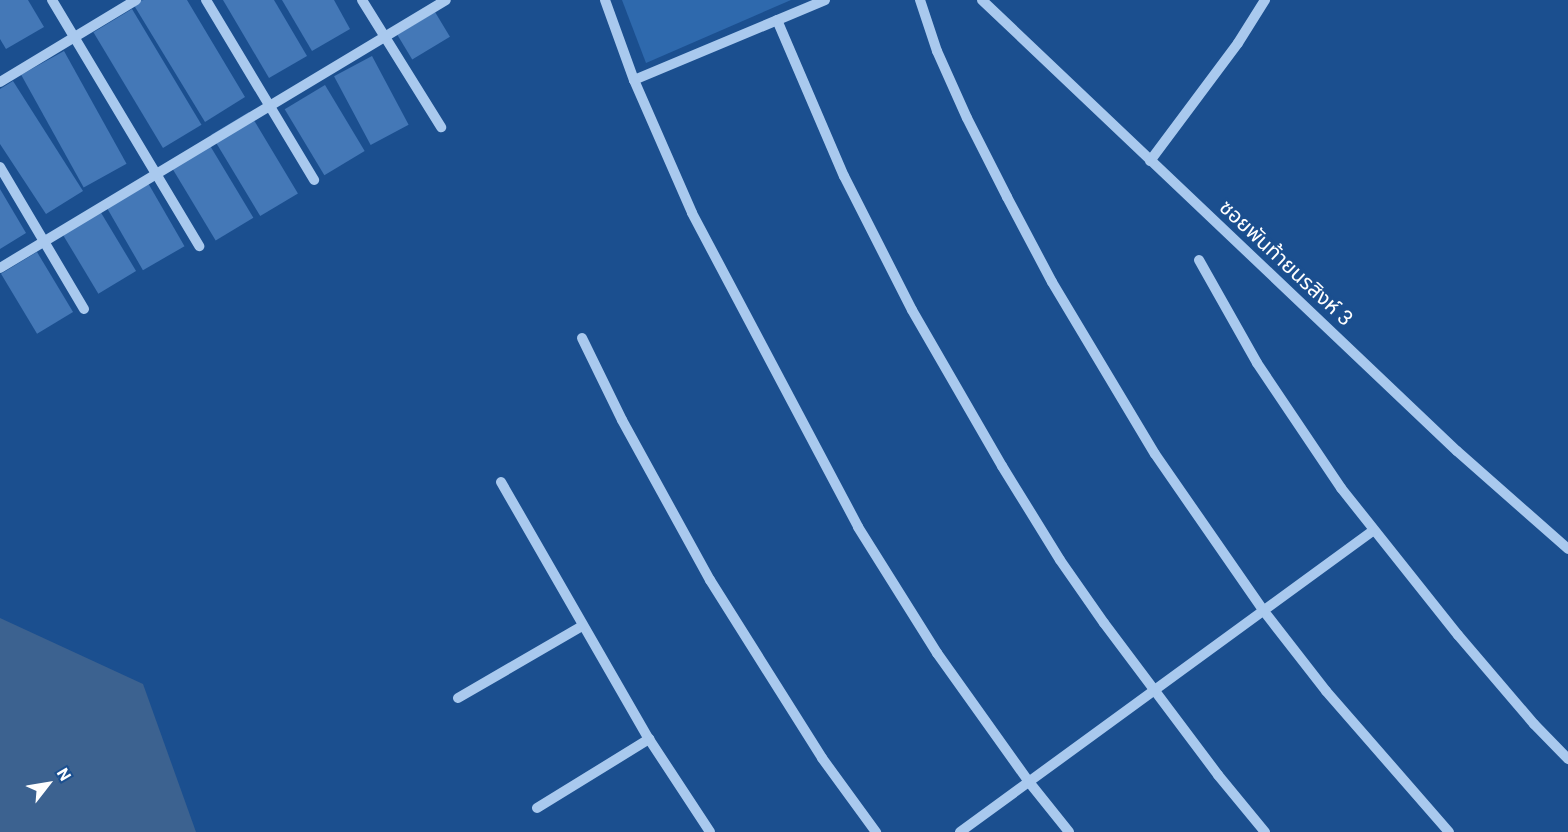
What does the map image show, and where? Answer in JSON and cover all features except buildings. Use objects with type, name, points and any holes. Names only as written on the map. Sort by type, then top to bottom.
[{"type":"street","points":[[52,0],[199,246]]},
{"type":"street","points":[[0,82],[136,0]]},
{"type":"street","points":[[206,0],[314,180]]},
{"type":"street","points":[[362,0],[441,127]]},
{"type":"street","points":[[0,268],[269,104],[446,0]]},
{"type":"street","points":[[605,0],[634,80],[692,213],[858,527],[937,653],[1029,782],[1069,832]]},
{"type":"street","points":[[634,80],[825,0]]},
{"type":"street","points":[[920,0],[937,51],[967,118],[1052,282],[1155,454],[1263,610],[1326,691],[1449,832]]},
{"type":"street","name":"ซอยพันท้ายนรสิงห์ 3","points":[[982,0],[1457,451],[1568,549]]},
{"type":"street","points":[[1150,161],[1238,43],[1265,0]]},
{"type":"street","points":[[777,20],[844,176],[912,310],[1002,466],[1060,560],[1153,691],[1265,832]]},
{"type":"street","points":[[0,167],[84,309]]},
{"type":"street","points":[[1199,260],[1257,363],[1300,429],[1374,530],[1466,644],[1568,759]]},
{"type":"street","points":[[582,338],[622,420],[710,580],[810,740],[876,832]]},
{"type":"street","points":[[501,482],[649,739],[710,832]]},
{"type":"street","points":[[960,832],[1374,530]]},
{"type":"street","points":[[458,698],[582,626]]},
{"type":"street","points":[[537,808],[649,739]]},
{"type":"shaded area","points":[[622,0],[791,0],[646,63]]},
{"type":"shaded area","points":[[0,618],[143,684],[196,832],[0,832]]}]
